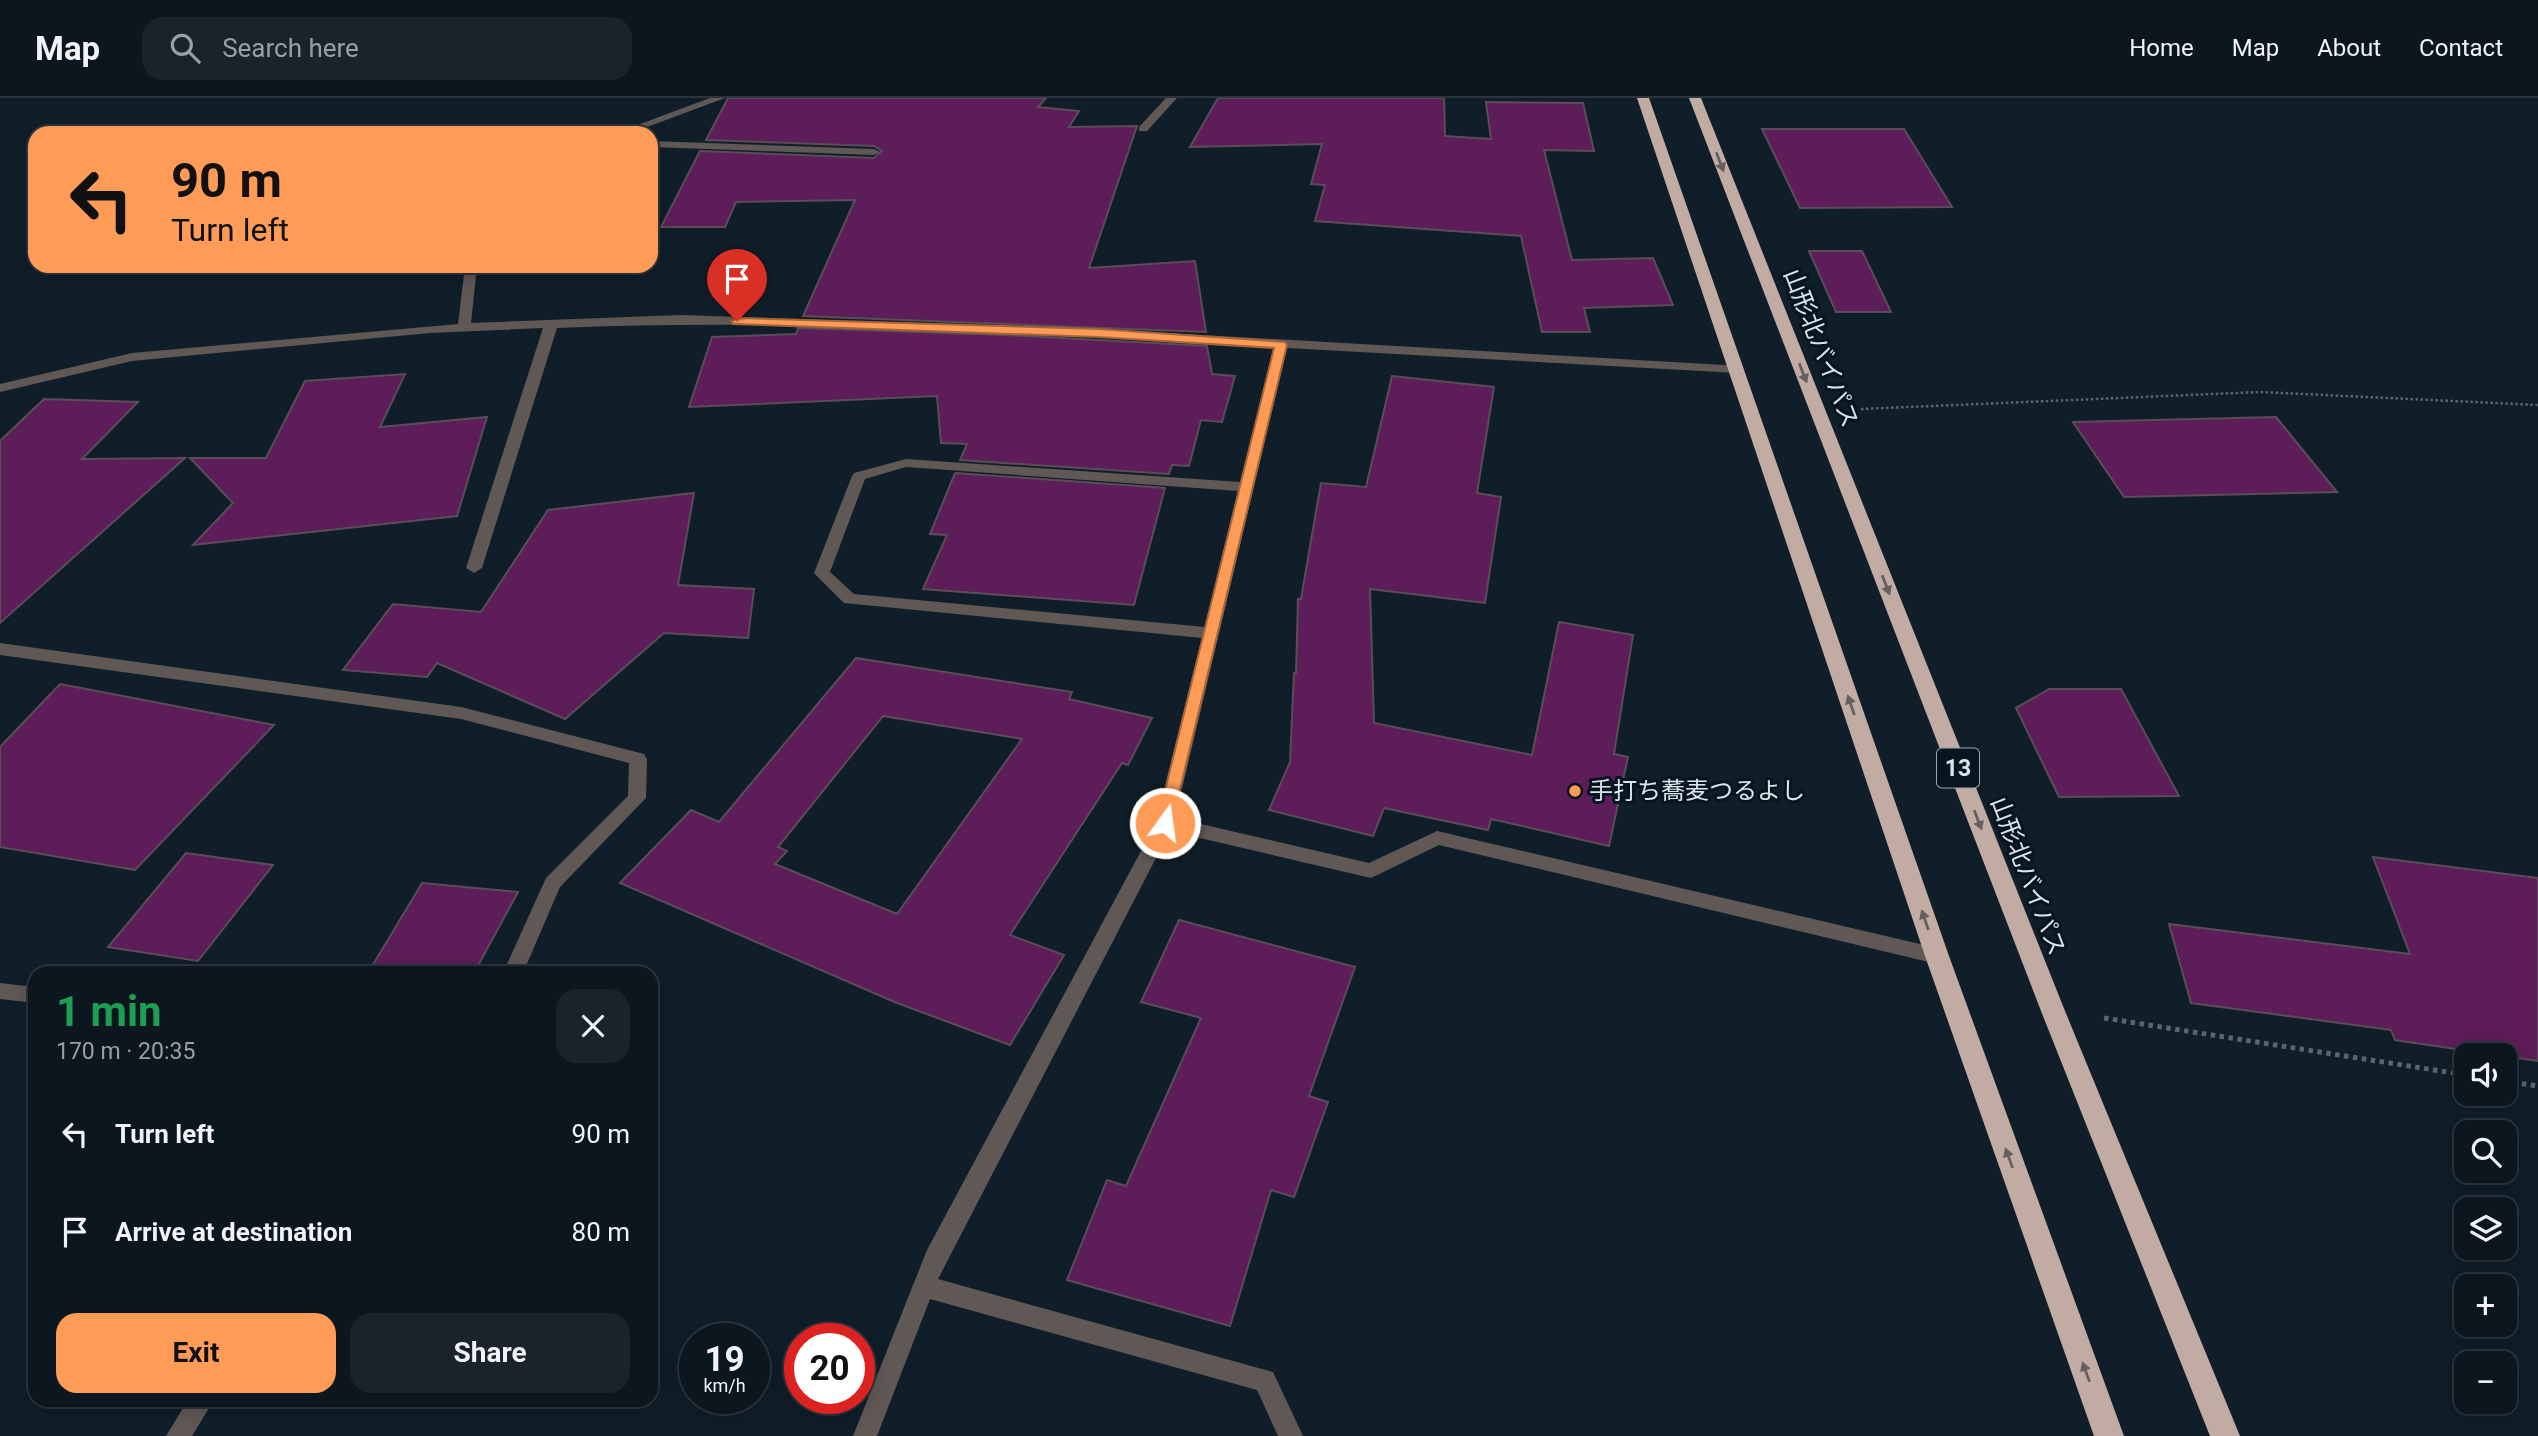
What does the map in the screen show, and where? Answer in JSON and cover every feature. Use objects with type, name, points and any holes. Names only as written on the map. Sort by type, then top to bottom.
[{"type":"highway","points":[[1643,98],[1937,956],[2109,1436]]},
{"type":"highway","name":"山形北バイパス","points":[[1695,98],[2053,1011],[2225,1436]]},
{"type":"lane","points":[[643,126],[720,98]]},
{"type":"lane","points":[[1143,129],[1172,98]]},
{"type":"lane","points":[[658,144],[874,152]]},
{"type":"lane","points":[[464,328],[470,273]]},
{"type":"lane","points":[[2,392],[132,357],[464,328],[695,320],[1098,333],[1737,369]]},
{"type":"lane","points":[[474,568],[551,325]]},
{"type":"lane","points":[[865,1436],[935,1258],[1165,823],[1281,345]]},
{"type":"lane","points":[[1211,633],[850,599],[822,573],[859,476],[906,463],[1246,487]]},
{"type":"lane","points":[[0,649],[461,713],[638,759],[637,798],[553,883],[516,966]]},
{"type":"lane","points":[[1165,823],[1371,871],[1437,838],[1937,956]]},
{"type":"lane","points":[[0,991],[28,994]]},
{"type":"lane","points":[[923,1286],[1265,1380],[1291,1436]]},
{"type":"lane","points":[[178,1436],[197,1407]]},
{"type":"path","points":[[1817,410],[2260,393],[2538,405]]},
{"type":"path","points":[[2053,1011],[2454,1073]]},
{"type":"path","points":[[2517,1083],[2538,1086]]},
{"type":"building","points":[[728,98],[1046,98],[1038,107],[1079,111],[1069,127],[1137,126],[1089,268],[1195,261],[1206,332],[803,316],[855,200],[736,202],[725,227],[661,227],[700,151],[874,158],[882,151],[874,146],[706,140]]},
{"type":"building","points":[[1218,98],[1444,98],[1445,136],[1491,139],[1486,102],[1583,103],[1594,151],[1544,150],[1572,260],[1653,258],[1673,305],[1584,308],[1590,332],[1542,332],[1521,236],[1315,221],[1325,185],[1311,184],[1322,144],[1190,147]]},
{"type":"building","points":[[1762,129],[1904,129],[1952,207],[1800,208]]},
{"type":"building","points":[[1809,251],[1862,251],[1891,312],[1836,312]]},
{"type":"building","points":[[798,328],[1005,335],[1207,346],[1212,374],[1235,376],[1222,422],[1201,420],[1189,466],[1172,465],[1169,474],[960,460],[967,444],[941,443],[937,396],[689,407],[712,337],[796,334]]},
{"type":"building","points":[[405,374],[380,427],[487,417],[457,516],[193,545],[233,503],[190,458],[266,458],[305,381]]},
{"type":"building","points":[[1392,376],[1494,387],[1477,493],[1501,497],[1485,603],[1370,589],[1374,723],[1532,755],[1559,622],[1633,635],[1614,754],[1628,757],[1609,846],[1491,819],[1488,830],[1384,808],[1373,836],[1269,810],[1290,762],[1298,599],[1301,599],[1321,483],[1366,487]]},
{"type":"building","points":[[44,399],[138,402],[82,459],[185,458],[0,623],[0,441]]},
{"type":"building","points":[[2276,417],[2337,492],[2124,497],[2073,422]]},
{"type":"building","points":[[955,473],[1165,488],[1134,605],[923,589],[947,535],[930,534]]},
{"type":"building","points":[[694,493],[678,585],[754,589],[748,638],[664,633],[565,719],[437,663],[427,677],[343,670],[393,604],[481,612],[548,510]]},
{"type":"building","points":[[856,658],[1072,692],[1069,699],[1152,718],[1128,765],[1122,763],[1010,935],[1064,955],[1010,1045],[897,1003],[620,883],[691,810],[719,822]],"holes":[[[883,716],[1022,739],[897,914],[775,864],[787,851],[778,847]]]},
{"type":"building","points":[[60,684],[274,725],[135,870],[0,847],[0,747]]},
{"type":"building","points":[[2049,689],[2121,689],[2179,796],[2059,797],[2016,708]]},
{"type":"building","points":[[186,853],[273,865],[198,961],[108,947]]},
{"type":"building","points":[[2373,857],[2538,878],[2538,1061],[2517,1058],[2517,1043],[2454,1043],[2454,1049],[2395,1040],[2391,1030],[2191,1003],[2169,924],[2410,954]]},
{"type":"building","points":[[422,883],[518,892],[478,966],[372,966]]},
{"type":"building","points":[[1179,920],[1355,967],[1309,1096],[1328,1102],[1294,1197],[1271,1190],[1230,1326],[1067,1280],[1107,1180],[1126,1186],[1201,1018],[1141,1002]]},
{"type":"place","name":"手打ち蕎麦つるよし","points":[[1575,791]]},
{"type":"route","points":[[737,321],[1098,333],[1281,345],[1165,823]]}]
